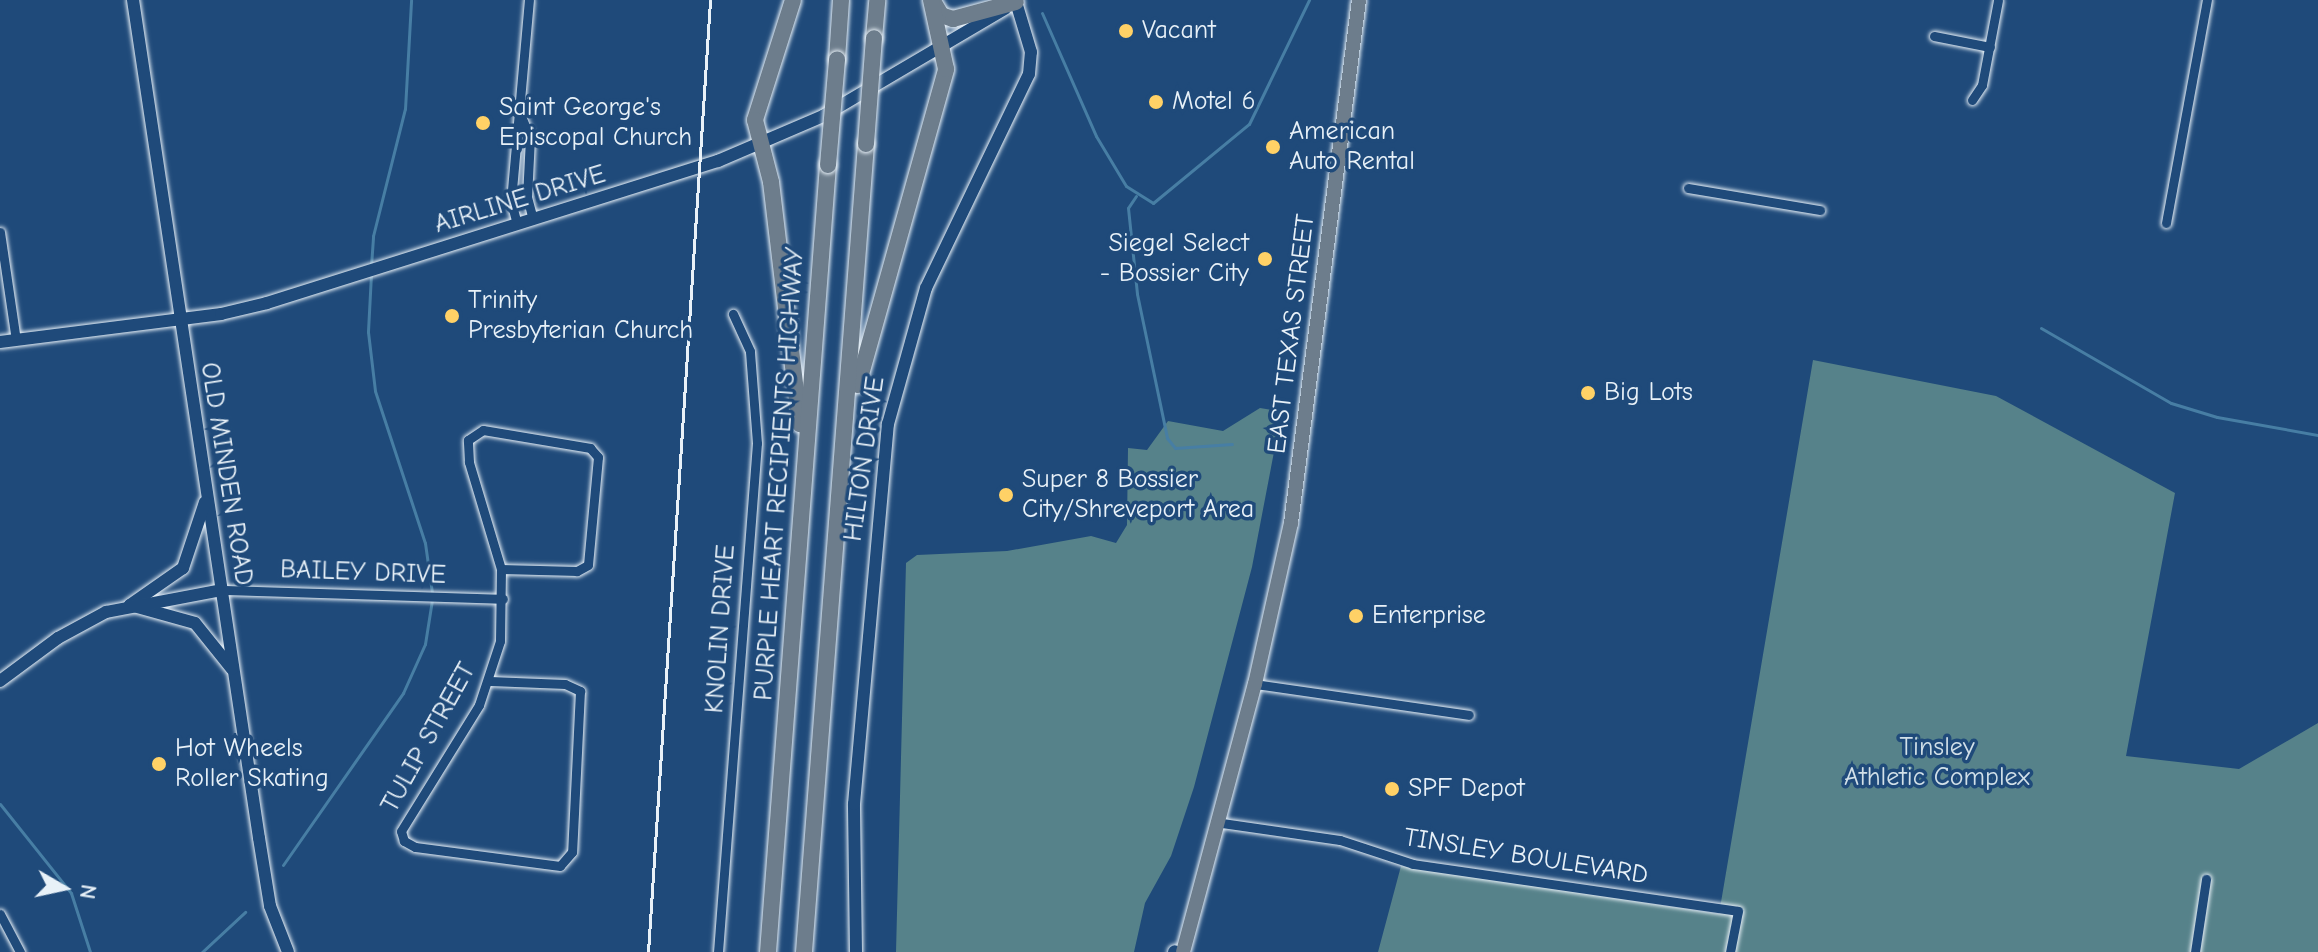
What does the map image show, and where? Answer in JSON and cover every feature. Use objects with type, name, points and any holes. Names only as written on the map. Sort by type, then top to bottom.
[{"type":"highway","points":[[793,0],[755,114],[760,146],[771,182],[800,415],[799,545]]},
{"type":"highway","name":"PURPLE HEART RECIPIENTS HIGHWAY","points":[[768,952],[841,0]]},
{"type":"highway","points":[[804,952],[877,0]]},
{"type":"highway","points":[[842,469],[863,359],[946,69],[932,0]]},
{"type":"highway","points":[[932,0],[941,15],[953,19],[1018,1]]},
{"type":"main road","name":"OLD MINDEN ROAD","points":[[133,0],[269,898],[288,952]]},
{"type":"main road","name":"EAST TEXAS STREET","points":[[1176,952],[1255,684],[1295,495],[1359,0]]},
{"type":"main road","name":"AIRLINE DRIVE","points":[[0,342],[181,319],[267,303],[760,146],[941,49],[1018,1]]},
{"type":"main road","name":"HILTON DRIVE","points":[[856,952],[854,804],[888,424],[926,288],[1029,74],[1031,52],[1018,1]]},
{"type":"main road","points":[[130,605],[183,568],[207,493]]},
{"type":"main road","points":[[0,681],[83,623],[130,605],[222,590]]},
{"type":"main road","points":[[130,605],[195,623],[234,672]]},
{"type":"street","points":[[517,224],[511,201],[529,0]]},
{"type":"street","points":[[1972,100],[1981,90],[1998,0]]},
{"type":"street","points":[[2166,223],[2207,0]]},
{"type":"street","points":[[1934,36],[1990,47]]},
{"type":"street","points":[[521,116],[530,138],[527,197],[533,219]]},
{"type":"street","points":[[1688,188],[1820,210]]},
{"type":"street","points":[[0,232],[16,340]]},
{"type":"street","name":"KNOLIN DRIVE","points":[[718,952],[757,443],[750,351],[733,314]]},
{"type":"street","name":"TULIP STREET","points":[[490,681],[576,687],[582,700],[572,852],[566,863],[553,867],[415,847],[401,836],[402,824],[490,681],[500,641],[503,599],[501,569],[467,454],[476,431],[584,445],[595,452],[588,565],[577,571],[501,569]]},
{"type":"street","name":"BAILEY DRIVE","points":[[222,590],[503,599]]},
{"type":"street","points":[[1255,684],[1469,715]]},
{"type":"street","name":"TINSLEY BOULEVARD","points":[[1215,822],[1340,840],[1413,864],[1738,911],[1730,952]]},
{"type":"street","points":[[2195,952],[2206,879]]},
{"type":"street","points":[[0,914],[20,952]]},
{"type":"green space","name":"Tinsley Athletic Complex","points":[[1813,360],[1996,396],[2175,493],[2126,756],[2239,769],[2318,723],[2318,952],[1378,952],[1401,866],[1719,914]]},
{"type":"green space","points":[[1260,408],[1278,411],[1278,431],[1252,567],[1194,787],[1171,856],[1145,903],[1134,952],[896,952],[906,563],[917,555],[1007,551],[1091,536],[1116,543],[1127,525],[1128,448],[1147,450],[1168,421],[1223,431]]},
{"type":"waterway","points":[[371,266],[373,236],[405,109],[411,0]]},
{"type":"waterway","points":[[1042,13],[1096,136],[1126,186],[1153,203],[1249,124],[1309,0]]},
{"type":"waterway","points":[[1136,196],[1128,208],[1137,294],[1167,438],[1175,448],[1232,444]]},
{"type":"waterway","points":[[371,274],[368,332],[375,391],[425,543],[432,593]]},
{"type":"waterway","points":[[2041,328],[2171,403],[2217,417],[2318,435]]},
{"type":"waterway","points":[[283,865],[403,693],[425,644],[432,600]]},
{"type":"waterway","points":[[0,804],[71,893],[90,952]]},
{"type":"waterway","points":[[202,952],[245,912]]},
{"type":"railway","points":[[648,952],[710,0]]},
{"type":"place","name":"Vacant","points":[[1126,31]]},
{"type":"place","name":"Motel 6","points":[[1156,102]]},
{"type":"place","name":"Saint George's Episcopal Church","points":[[483,123]]},
{"type":"place","name":"American Auto Rental","points":[[1273,147]]},
{"type":"place","name":"Siegel Select - Bossier City","points":[[1265,259]]},
{"type":"place","name":"Trinity Presbyterian Church","points":[[452,316]]},
{"type":"place","name":"Big Lots","points":[[1588,393]]},
{"type":"place","name":"Super 8 Bossier City/Shreveport Area","points":[[1006,495]]},
{"type":"place","name":"Enterprise","points":[[1356,616]]},
{"type":"place","name":"Hot Wheels Roller Skating","points":[[159,764]]},
{"type":"place","name":"SPF Depot","points":[[1392,789]]}]
